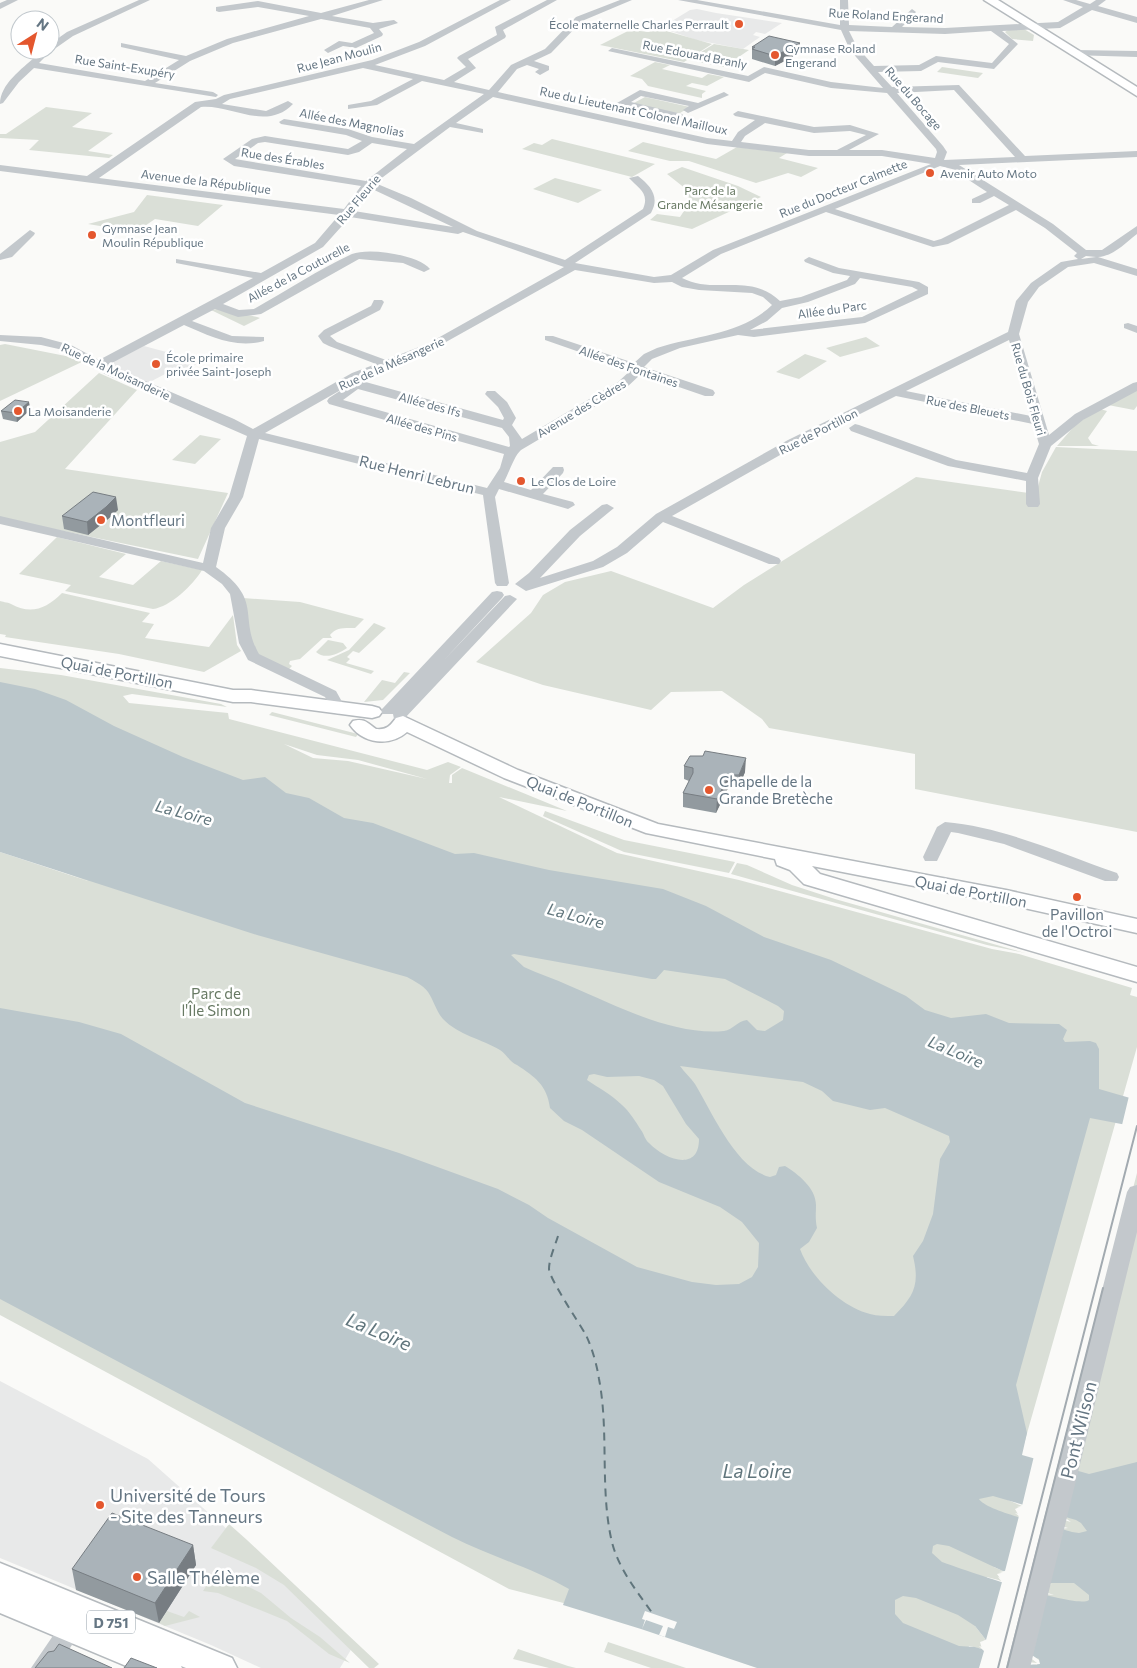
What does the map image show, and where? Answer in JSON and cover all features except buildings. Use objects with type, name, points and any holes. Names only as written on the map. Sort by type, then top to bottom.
[{"type":"main road","points":[[990,0],[1137,92]]},
{"type":"main road","name":"Quai de Portillon","points":[[0,650],[238,698],[386,720]]},
{"type":"main road","points":[[0,663],[90,675],[194,694],[210,691]]},
{"type":"main road","name":"Quai de Portillon","points":[[238,698],[251,696],[338,709],[386,720],[468,762],[511,774],[641,825],[767,852],[1006,897],[1137,926]]},
{"type":"main road","name":"Quai de Portillon","points":[[767,852],[798,865],[812,879],[1137,975]]},
{"type":"main road","name":"Quai de Portillon","points":[[804,859],[819,877],[834,885]]},
{"type":"main road","name":"D 751","points":[[0,1576],[213,1666]]},
{"type":"main road","name":"D 751","points":[[0,1599],[166,1668]]},
{"type":"street","points":[[0,6],[14,0]]},
{"type":"street","points":[[60,41],[70,34],[146,0]]},
{"type":"street","points":[[148,83],[187,59],[242,37],[379,0]]},
{"type":"street","name":"Rue Jean Moulin","points":[[210,100],[363,66],[422,44],[507,0]]},
{"type":"street","points":[[446,83],[471,68],[462,58],[502,36],[497,30],[553,0]]},
{"type":"street","name":"Rue Fleurie","points":[[99,365],[214,305],[319,245],[347,213],[368,184],[414,147],[492,93],[514,67],[548,51],[578,19],[628,0]]},
{"type":"street","name":"Rue Roland Engerand","points":[[682,0],[845,28],[945,31],[1063,24],[1102,0]]},
{"type":"street","name":"Rue du Bocage","points":[[844,0],[847,38],[881,82],[940,148],[942,152],[940,163]]},
{"type":"street","points":[[1067,0],[1137,20]]},
{"type":"street","points":[[219,9],[253,3],[373,26],[384,26],[394,23]]},
{"type":"street","points":[[895,29],[912,12]]},
{"type":"street","points":[[472,21],[502,27]]},
{"type":"street","points":[[328,50],[342,43],[353,46],[379,34],[373,26]]},
{"type":"street","points":[[871,69],[921,68],[936,59],[994,66],[1014,44],[994,28]]},
{"type":"street","points":[[1074,53],[1133,54],[1132,43]]},
{"type":"street","points":[[124,46],[187,59]]},
{"type":"street","name":"Rue Edouard Branly","points":[[612,51],[749,79],[764,70],[848,88],[890,91],[959,88],[1022,159]]},
{"type":"street","points":[[0,101],[37,60]]},
{"type":"street","points":[[526,61],[546,68],[540,72]]},
{"type":"street","name":"Rue Saint-Exupéry","points":[[32,65],[148,83],[210,100],[218,106],[267,114],[274,113],[288,104]]},
{"type":"street","name":"Rue du Lieutenant Colonel Mailloux","points":[[363,66],[734,144],[810,153],[882,153],[940,163]]},
{"type":"street","points":[[351,107],[374,103],[421,78]]},
{"type":"street","points":[[656,129],[696,105],[726,93],[749,79]]},
{"type":"street","points":[[855,80],[881,82]]},
{"type":"street","points":[[679,116],[622,103],[640,93],[696,105]]},
{"type":"street","points":[[90,178],[191,108],[210,100]]},
{"type":"street","points":[[738,114],[814,130],[850,128],[874,134],[866,140],[856,140],[842,150],[844,152]]},
{"type":"street","points":[[734,144],[741,134],[764,119]]},
{"type":"street","name":"Allée des Magnolias","points":[[284,122],[348,132],[370,140],[414,147]]},
{"type":"street","points":[[447,124],[480,131]]},
{"type":"street","name":"Rue des Érables","points":[[368,184],[234,163],[228,159],[261,139],[348,152],[355,150],[370,140]]},
{"type":"street","name":"Rue du Docteur Calmette","points":[[368,184],[399,196],[473,233],[570,265],[638,279],[654,280],[674,278],[717,252],[940,163],[1137,154]]},
{"type":"street","points":[[940,163],[995,192],[1092,257],[1137,273]]},
{"type":"street","name":"Avenue de la République","points":[[0,168],[90,178],[347,213],[473,233]]},
{"type":"street","name":"Rue de la Mésangerie","points":[[254,434],[351,379],[433,345],[570,265],[647,210],[651,204],[649,193],[645,186],[634,178]]},
{"type":"street","points":[[976,201],[995,192]]},
{"type":"street","points":[[826,209],[933,244],[944,242],[1016,206]]},
{"type":"street","name":"Avenue de la République","points":[[409,222],[455,224]]},
{"type":"street","points":[[1013,334],[1022,301],[1035,285],[1065,264],[1108,252],[1137,229]]},
{"type":"street","points":[[0,258],[8,255],[30,233]]},
{"type":"street","name":"Allée de la Couturelle","points":[[214,305],[238,314],[257,312],[357,256],[415,262],[424,269]]},
{"type":"street","name":"Allée du Parc","points":[[736,331],[754,334],[866,320],[924,292],[924,289],[915,284],[837,271],[809,260]]},
{"type":"street","points":[[180,261],[263,277]]},
{"type":"street","points":[[674,278],[681,283],[694,287],[753,289],[768,295],[778,305],[804,300],[851,282],[857,275]]},
{"type":"street","points":[[378,302],[376,308],[328,332],[324,336],[326,341],[387,364]]},
{"type":"street","name":"Avenue des Cèdres","points":[[514,449],[622,385],[635,375],[635,368],[667,347],[736,331],[761,320],[778,305]]},
{"type":"street","points":[[183,321],[227,338],[260,339]]},
{"type":"street","name":"Rue de Portillon","points":[[503,592],[510,582],[524,586],[598,564],[622,550],[661,517],[792,443],[1013,334]]},
{"type":"street","name":"Rue du Bois Fleuri","points":[[1013,334],[1045,444]]},
{"type":"street","name":"Rue de la Moisanderie","points":[[0,338],[56,344],[67,347],[99,365],[254,434]]},
{"type":"street","name":"Allée des Fontaines","points":[[550,338],[708,393]]},
{"type":"street","name":"Allée des Ifs","points":[[333,401],[355,386],[362,385],[506,425]]},
{"type":"street","points":[[1033,504],[1032,478],[1045,444],[1079,417],[1137,386]]},
{"type":"street","name":"Rue des Bleuets","points":[[896,393],[1039,421]]},
{"type":"street","points":[[491,394],[501,401],[507,409],[510,418],[506,425],[515,436],[514,449],[510,460],[492,489],[534,495],[568,505]]},
{"type":"street","name":"Allée des Pins","points":[[333,401],[514,449]]},
{"type":"street","points":[[855,428],[953,463],[1032,478]]},
{"type":"street","points":[[209,568],[218,528],[236,497],[254,434]]},
{"type":"street","name":"Rue Henri Lebrun","points":[[254,434],[492,489],[488,498],[503,592]]},
{"type":"street","points":[[534,495],[558,470]]},
{"type":"street","points":[[524,586],[575,533],[607,508]]},
{"type":"street","points":[[661,517],[774,561]]},
{"type":"street","points":[[0,520],[209,568],[229,583],[239,598],[246,647],[253,657],[331,694],[338,709]]},
{"type":"street","points":[[386,720],[503,592]]},
{"type":"street","points":[[931,857],[945,828],[958,828],[1010,841],[1111,877]]},
{"type":"street","name":"Pont Wilson","points":[[1018,1668],[1137,1192]]},
{"type":"street","points":[[43,1668],[71,1628]]},
{"type":"shaded area","points":[[697,9],[782,23],[765,34],[756,32],[753,35],[760,37],[743,49],[696,40],[665,29],[677,22],[672,21],[690,10]]},
{"type":"shaded area","name":"École primaire privée Saint-Joseph","points":[[144,346],[185,357],[203,359],[180,376],[167,373],[146,384],[110,369],[114,366],[114,361]]},
{"type":"shaded area","name":"Université de Tours - Site des Tanneurs","points":[[0,1381],[148,1459],[355,1643],[340,1668],[261,1668],[211,1645],[0,1558]]},
{"type":"green space","points":[[656,28],[712,44],[684,62],[600,45],[630,30],[649,32]]},
{"type":"green space","points":[[1024,29],[1034,35],[1033,41],[1012,39],[1005,32],[1008,30]]},
{"type":"green space","points":[[714,44],[749,50],[724,67],[688,60]]},
{"type":"green space","points":[[655,62],[670,65],[662,69],[702,78],[708,74],[724,77],[707,86],[692,83],[686,86],[706,91],[702,94],[702,98],[648,86],[642,79],[630,76]]},
{"type":"green space","points":[[942,67],[983,73],[978,78],[937,72]]},
{"type":"green space","points":[[645,97],[690,107],[680,113],[675,113],[632,104]]},
{"type":"green space","points":[[46,107],[92,113],[72,127],[113,133],[88,151],[113,155],[109,158],[29,150],[39,140],[0,138],[0,134],[6,134]]},
{"type":"green space","points":[[552,139],[655,164],[632,177],[522,149],[534,143],[542,145]]},
{"type":"green space","points":[[643,142],[716,159],[737,147],[787,153],[779,158],[818,168],[801,177],[788,173],[756,183],[689,161],[670,161],[628,151]]},
{"type":"green space","name":"Parc de la Grande Mésangerie","points":[[682,167],[738,186],[761,197],[692,229],[650,220],[657,214],[680,217],[690,202],[686,189],[667,174]]},
{"type":"green space","points":[[555,178],[602,190],[578,203],[533,189]]},
{"type":"green space","points":[[147,195],[223,205],[198,226],[155,219],[136,232],[88,224],[134,212]]},
{"type":"green space","points":[[217,309],[228,313],[260,318],[244,326],[211,310]]},
{"type":"green space","points":[[866,337],[880,346],[840,357],[826,348]]},
{"type":"green space","points":[[5,344],[86,360],[0,401],[0,345]]},
{"type":"green space","points":[[805,354],[827,361],[799,379],[776,372]]},
{"type":"green space","points":[[99,373],[137,390],[65,469],[228,493],[198,559],[0,518],[0,442],[35,432]]},
{"type":"green space","points":[[1137,390],[1137,406],[1134,410],[1108,405]]},
{"type":"green space","points":[[1100,409],[1107,411],[1088,438],[1092,444],[1099,446],[1057,446],[1076,424]]},
{"type":"green space","points":[[200,435],[221,439],[195,464],[172,460]]},
{"type":"green space","points":[[1056,447],[1137,451],[1137,832],[915,789],[915,754],[769,728],[762,719],[722,691],[671,692],[651,710],[543,685],[476,662],[531,613],[543,595],[565,582],[611,571],[713,608],[744,585],[916,477],[1036,494],[1042,472]]},
{"type":"green space","points":[[57,537],[126,554],[99,577],[133,585],[161,561],[202,570],[193,582],[174,600],[153,609],[65,591],[71,585],[19,574]]},
{"type":"green space","points":[[62,593],[150,613],[142,622],[154,624],[145,638],[209,647],[233,615],[237,645],[241,651],[204,672],[119,654],[5,637],[6,635],[0,634],[0,601],[32,610],[50,603]]},
{"type":"green space","points":[[243,598],[300,602],[364,619],[355,628],[338,629],[330,635],[332,638],[323,638],[300,659],[290,661],[289,664],[292,666],[286,672],[243,647]]},
{"type":"green space","points":[[374,623],[386,628],[359,653],[353,651],[347,657],[350,659],[346,663],[374,671],[371,674],[327,660],[349,650]]},
{"type":"green space","points":[[328,640],[343,643],[347,648],[327,656],[316,652]]},
{"type":"green space","name":"La Loire","points":[[0,668],[61,675],[221,704],[227,707],[132,694],[123,696],[129,703],[228,713],[229,719],[427,770],[448,762],[461,767],[450,775],[449,783],[452,783],[452,775],[462,768],[567,811],[499,797],[617,853],[739,880],[992,949],[1019,954],[1132,988],[1130,995],[1137,997],[1137,1047],[1008,1500],[1022,1506],[1015,1509],[1019,1516],[994,1567],[1005,1572],[997,1574],[1002,1581],[987,1577],[975,1626],[986,1640],[980,1642],[982,1649],[969,1646],[961,1668],[817,1668],[509,1589],[0,1315],[0,852],[88,881],[0,849]],"holes":[[[284,744],[317,755],[358,760],[427,779],[348,761],[313,758]]]},
{"type":"green space","points":[[404,672],[410,673],[383,700],[364,702],[382,680],[395,683]]},
{"type":"green space","points":[[272,712],[358,734],[356,737],[269,715]]},
{"type":"green space","points":[[545,811],[624,840],[735,862],[729,873],[624,852],[543,816]]},
{"type":"green space","points":[[737,863],[747,865],[792,885],[835,899],[1025,953],[987,945],[731,874]]},
{"type":"green space","points":[[1137,1173],[1137,1668],[1008,1668]]},
{"type":"green space","points":[[229,1524],[379,1664],[374,1668],[369,1668],[284,1585],[256,1568],[211,1548]]},
{"type":"green space","points":[[216,1571],[261,1593],[291,1618],[320,1637],[350,1663],[329,1654],[287,1621],[218,1593],[203,1591]]},
{"type":"green space","points":[[167,1611],[184,1617],[189,1611],[200,1617],[165,1626],[159,1623]]},
{"type":"green space","points":[[608,1642],[686,1668],[651,1668],[604,1652]]},
{"type":"green space","points":[[518,1649],[576,1668],[549,1668],[513,1659]]},
{"type":"water","name":"La Loire","points":[[0,682],[35,689],[66,700],[114,726],[183,757],[243,780],[265,777],[286,793],[309,798],[344,818],[373,823],[455,854],[474,853],[549,870],[663,889],[706,906],[764,937],[831,960],[906,996],[925,1010],[951,1018],[986,1014],[1009,1023],[1059,1024],[1067,1030],[1063,1039],[1065,1042],[1090,1041],[1096,1043],[1099,1049],[1099,1089],[1137,1100],[1137,1127],[1090,1118],[1016,1385],[1027,1433],[1022,1455],[1089,1474],[1137,1462],[1137,1668],[757,1668],[563,1605],[569,1589],[452,1537],[0,1299],[0,1008],[79,1022],[121,1034],[245,1103],[399,1153],[498,1189],[637,1267],[692,1282],[716,1285],[739,1284],[752,1277],[758,1267],[759,1243],[742,1222],[720,1207],[659,1182],[582,1130],[564,1121],[550,1108],[543,1087],[535,1078],[512,1062],[500,1050],[463,1033],[449,1024],[443,1019],[426,990],[407,977],[257,935],[0,852]],"holes":[[[511,955],[652,979],[656,979],[664,970],[725,979],[778,1006],[784,1011],[783,1020],[765,1031],[757,1030],[747,1020],[724,1031],[685,1029],[645,1018],[625,1010],[524,967]],[[680,1066],[803,1082],[822,1091],[833,1101],[870,1110],[885,1108],[949,1136],[950,1142],[940,1159],[933,1214],[923,1241],[913,1256],[916,1275],[914,1289],[911,1296],[894,1316],[870,1314],[859,1310],[838,1298],[819,1280],[811,1270],[800,1249],[809,1242],[817,1228],[815,1199],[810,1187],[801,1177],[785,1166],[779,1167],[776,1175],[770,1177],[758,1172],[746,1163],[726,1138],[695,1084]],[[594,1074],[607,1077],[639,1076],[654,1080],[663,1086],[686,1124],[699,1139],[697,1150],[693,1156],[680,1160],[671,1158],[655,1149],[646,1140],[625,1107],[587,1080],[589,1075]],[[993,1496],[1076,1520],[1087,1531],[1072,1532],[1007,1514],[994,1509],[979,1499]],[[937,1544],[949,1546],[1005,1572],[1047,1583],[1074,1583],[1089,1595],[1089,1600],[1080,1602],[1064,1599],[994,1580],[942,1562],[932,1553],[933,1546]],[[903,1596],[916,1598],[958,1615],[975,1626],[986,1640],[1039,1659],[1037,1665],[975,1647],[959,1646],[903,1623],[895,1614],[895,1600]]]},
{"type":"pier","points":[[1129,1096],[1137,1098],[1137,1129],[1122,1125]]},
{"type":"pier","points":[[1034,1456],[1076,1468],[1064,1517],[1071,1522],[1017,1507],[1022,1506]]},
{"type":"pier","points":[[1015,1513],[1068,1528],[1061,1529],[1047,1583],[1052,1585],[999,1572],[1005,1571],[1019,1516]]},
{"type":"pier","points":[[998,1577],[1054,1595],[1045,1594],[1029,1653],[1039,1660],[1040,1664],[1027,1665],[1026,1668],[979,1668],[984,1651],[979,1646],[1028,1662],[1037,1663],[1028,1656],[983,1640],[986,1640],[1002,1582]]},
{"type":"pier","points":[[645,1611],[677,1622],[674,1629],[668,1627],[665,1637],[659,1635],[663,1626],[646,1620],[642,1629],[645,1620],[642,1619]]},
{"type":"ferry route","points":[[558,1236],[550,1261],[550,1274],[586,1335],[596,1362],[604,1418],[606,1499],[611,1538],[622,1568],[653,1614]]},
{"type":"tram line","points":[[998,1668],[1137,1126]]},
{"type":"tram line","points":[[1007,1668],[1103,1288]]},
{"type":"place","name":"École maternelle Charles Perrault","points":[[739,24]]},
{"type":"place","name":"Gymnase Roland Engerand","points":[[775,55]]},
{"type":"place","name":"Avenir Auto Moto","points":[[930,173]]},
{"type":"place","name":"Gymnase Jean Moulin République","points":[[92,235]]},
{"type":"place","name":"École primaire privée Saint-Joseph","points":[[156,364]]},
{"type":"place","name":"La Moisanderie","points":[[18,411]]},
{"type":"place","name":"Le Clos de Loire","points":[[521,481]]},
{"type":"place","name":"Montfleuri","points":[[101,520]]},
{"type":"place","name":"Chapelle de la Grande Bretèche","points":[[709,790]]},
{"type":"place","name":"Pavillon de l'Octroi","points":[[1077,897]]},
{"type":"place","name":"Université de Tours - Site des Tanneurs","points":[[100,1505]]},
{"type":"place","name":"Salle Thélème","points":[[137,1577]]},
{"type":"park label","name":"Parc de l'Île Simon","points":[[216,1002]]}]
